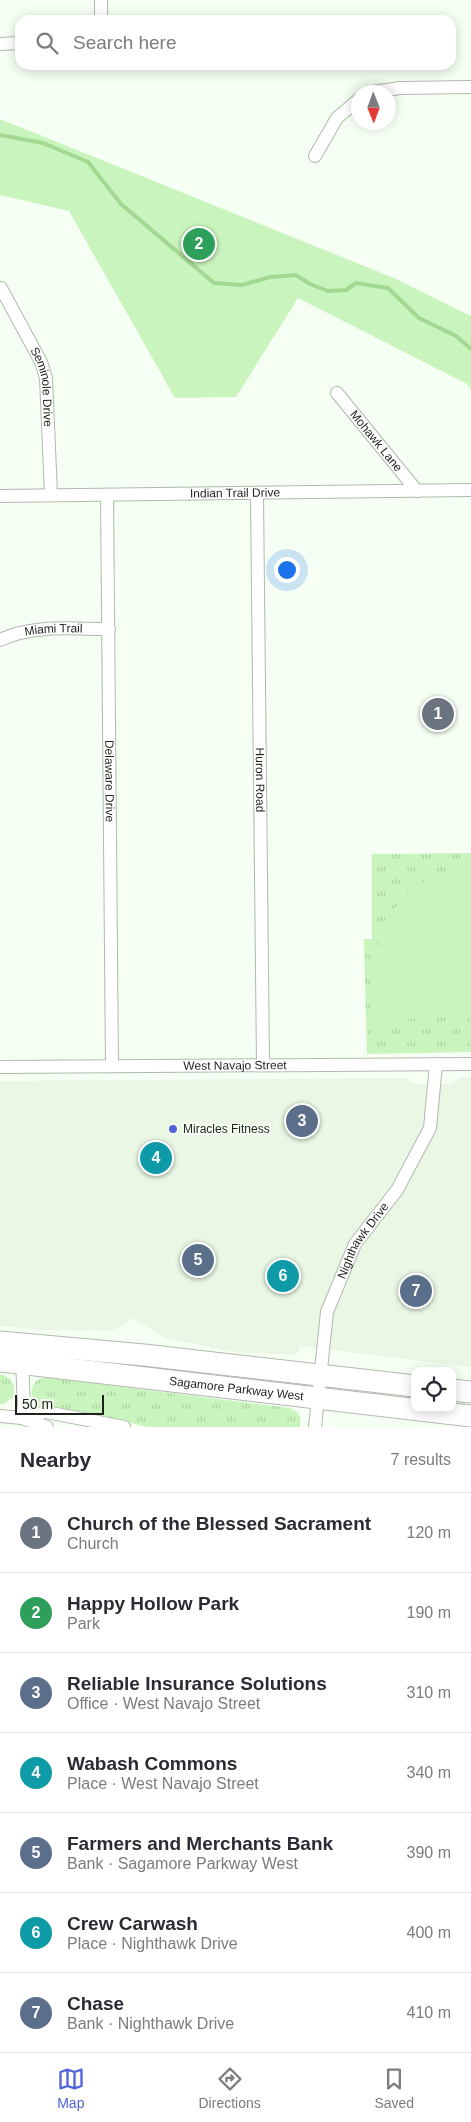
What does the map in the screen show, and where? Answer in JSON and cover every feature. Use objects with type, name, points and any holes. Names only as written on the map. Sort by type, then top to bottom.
[{"type":"highway","name":"Sagamore Parkway West","points":[[0,1342],[411,1386]]},
{"type":"highway","name":"Sagamore Parkway West","points":[[0,1361],[22,1362],[471,1416]]},
{"type":"highway","points":[[456,1390],[471,1392]]},
{"type":"street","points":[[101,0],[101,15]]},
{"type":"street","points":[[0,44],[15,44]]},
{"type":"street","points":[[396,89],[471,86]]},
{"type":"street","points":[[314,156],[337,118],[351,106]]},
{"type":"street","name":"Seminole Drive","points":[[1,288],[41,362],[46,378],[51,495]]},
{"type":"street","name":"Mohawk Lane","points":[[337,393],[417,491]]},
{"type":"street","name":"Indian Trail Drive","points":[[0,496],[257,495],[471,490]]},
{"type":"street","name":"Delaware Drive","points":[[106,495],[109,629],[112,1066]]},
{"type":"street","name":"Huron Road","points":[[257,495],[263,1065]]},
{"type":"street","name":"Miami Trail","points":[[0,640],[20,632],[109,629]]},
{"type":"street","name":"Nighthawk Drive","points":[[315,1427],[327,1312],[355,1244],[397,1190],[430,1128],[436,1064]]},
{"type":"street","name":"West Navajo Street","points":[[0,1067],[471,1064]]},
{"type":"street","points":[[22,1362],[24,1405],[22,1418]]},
{"type":"street","points":[[22,1418],[46,1412],[124,1427]]},
{"type":"street","points":[[0,1416],[22,1418],[47,1427]]},
{"type":"shaded area","points":[[461,1077],[471,1077],[471,1367],[300,1346],[297,1355],[232,1352],[165,1338],[132,1318],[123,1326],[110,1331],[43,1330],[0,1326],[0,1081],[405,1078],[415,1084],[451,1084]]},
{"type":"green space","points":[[0,119],[394,278],[471,316],[471,390],[467,384],[298,298],[236,397],[175,398],[69,211],[0,195]]},
{"type":"green space","points":[[471,853],[471,1052],[367,1054],[364,939],[372,939],[372,854]]},
{"type":"green space","points":[[471,868],[471,1015],[374,1021],[373,990],[375,960],[382,932],[389,918],[405,897],[421,884],[435,877]]},
{"type":"green space","points":[[0,1374],[10,1379],[14,1385],[13,1397],[4,1404],[0,1404]]},
{"type":"green space","points":[[43,1377],[290,1408],[297,1412],[300,1417],[300,1427],[148,1427],[97,1415],[40,1406],[34,1402],[32,1390],[36,1381]]},
{"type":"waterway","points":[[0,135],[43,143],[88,162],[121,204],[214,283],[242,285],[270,277],[296,275],[310,284],[328,291],[346,290],[356,283],[388,288],[419,318],[456,336],[471,349]]},
{"type":"place","name":"Happy Hollow Park","points":[[199,244]]},
{"type":"place","name":"Church of the Blessed Sacrament","points":[[438,714]]},
{"type":"place","name":"Reliable Insurance Solutions","points":[[302,1121]]},
{"type":"place","name":"Miracles Fitness","points":[[173,1129]]},
{"type":"place","name":"Wabash Commons","points":[[156,1158]]},
{"type":"place","name":"Farmers and Merchants Bank","points":[[198,1260]]},
{"type":"place","name":"Crew Carwash","points":[[283,1276]]},
{"type":"place","name":"Chase","points":[[416,1291]]}]
